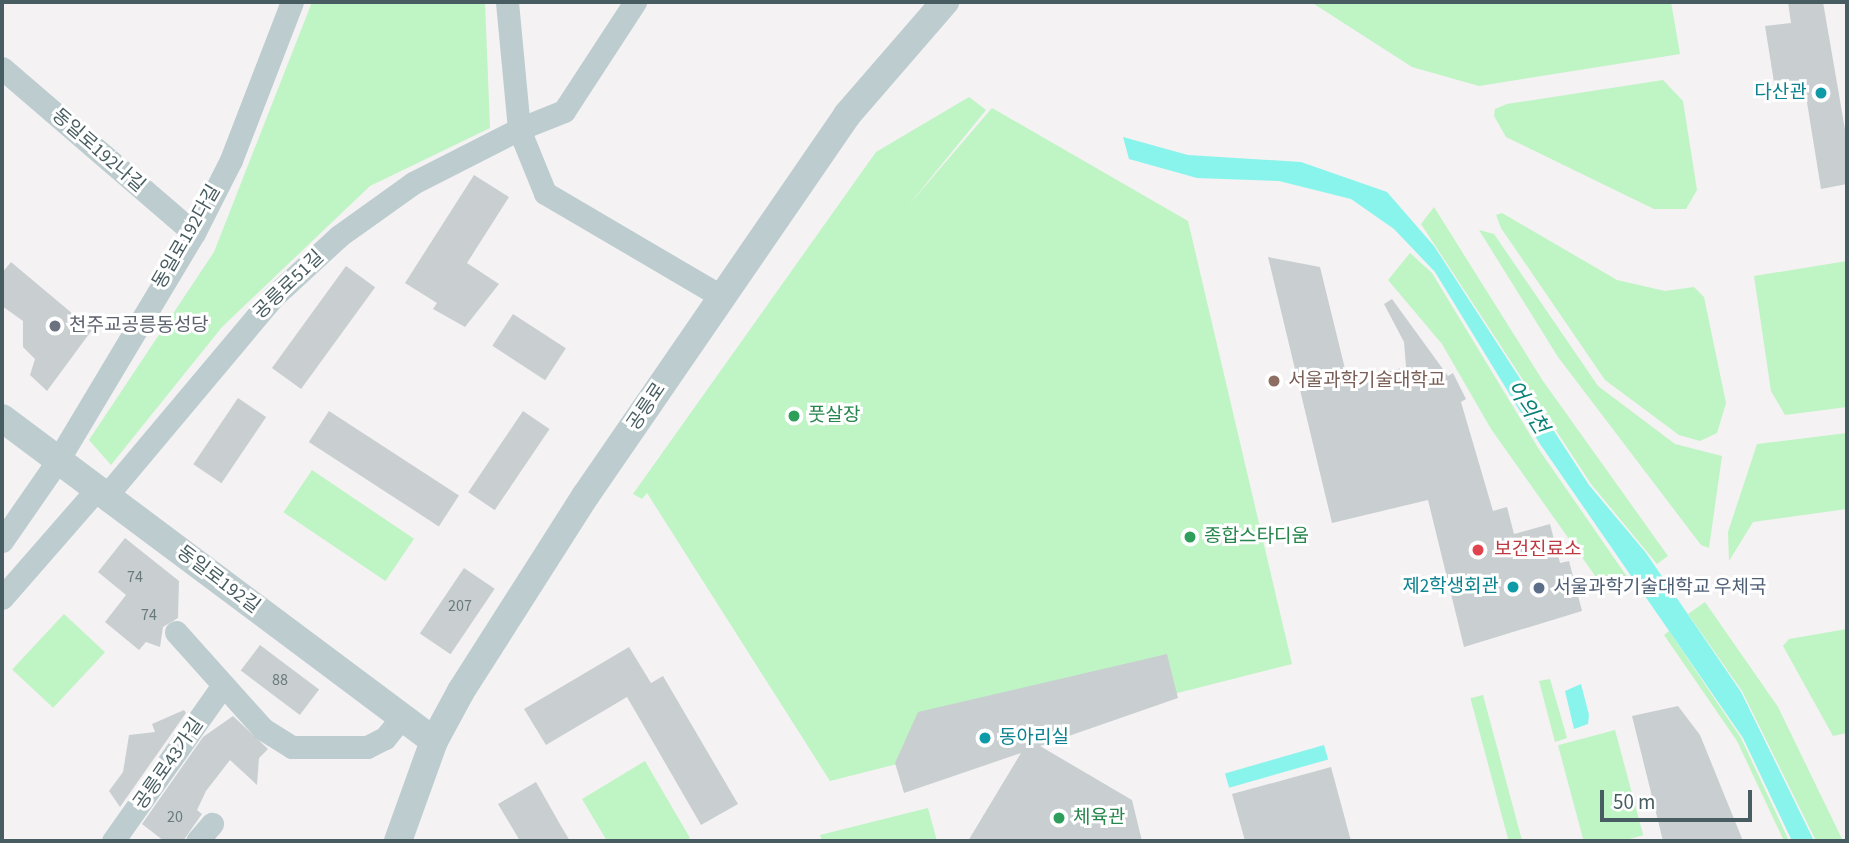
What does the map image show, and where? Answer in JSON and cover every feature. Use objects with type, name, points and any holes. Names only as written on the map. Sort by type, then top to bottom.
[{"type":"street","name":"동일로192다길","points":[[2,541],[58,460],[194,233],[231,160],[292,2]]},
{"type":"street","points":[[507,2],[519,128],[545,193],[722,298]]},
{"type":"street","name":"공릉로51길","points":[[2,598],[102,493],[228,347],[339,236],[413,183],[519,128],[564,111],[635,2]]},
{"type":"street","name":"공릉로","points":[[398,841],[435,741],[461,691],[586,495],[847,115],[945,2]]},
{"type":"street","name":"동일로192나길","points":[[2,68],[194,233]]},
{"type":"street","name":"동일로192길","points":[[2,418],[435,741]]},
{"type":"street","points":[[176,632],[270,736],[306,751],[367,747],[385,738],[402,717]]},
{"type":"street","name":"공릉로43가길","points":[[113,841],[223,685]]},
{"type":"green space","points":[[312,2],[485,2],[490,128],[370,186],[222,327],[111,465],[89,440],[214,252]]},
{"type":"green space","points":[[1311,2],[1671,2],[1680,54],[1479,86],[1412,67]]},
{"type":"green space","points":[[1663,80],[1683,101],[1697,190],[1686,209],[1654,209],[1506,137],[1494,116],[1495,109],[1507,104]]},
{"type":"green space","points":[[969,97],[986,110],[907,207],[992,108],[1188,221],[1292,664],[830,781],[647,493],[642,499],[633,494],[876,152]]},
{"type":"green space","points":[[1434,207],[1543,381],[1668,556],[1657,564],[1591,484],[1421,224]]},
{"type":"green space","points":[[1502,213],[1617,280],[1665,291],[1694,287],[1704,297],[1726,403],[1717,433],[1700,441],[1679,435],[1605,380],[1501,228],[1496,215]]},
{"type":"green space","points":[[1479,230],[1494,234],[1598,386],[1675,444],[1722,456],[1709,548],[1701,545],[1558,357]]},
{"type":"green space","points":[[1410,253],[1432,273],[1540,451],[1630,581],[1608,594],[1491,429],[1442,344],[1388,280]]},
{"type":"green space","points":[[1847,261],[1847,407],[1785,415],[1771,391],[1754,276]]},
{"type":"green space","points":[[1847,433],[1847,509],[1753,522],[1729,561],[1728,532],[1757,444]]},
{"type":"green space","points":[[312,470],[414,539],[385,581],[283,512]]},
{"type":"green space","points":[[1705,602],[1778,707],[1843,841],[1816,841],[1742,691],[1688,614]]},
{"type":"green space","points":[[64,614],[105,652],[53,708],[12,670]]},
{"type":"green space","points":[[1847,629],[1847,733],[1833,736],[1783,646],[1789,639]]},
{"type":"green space","points":[[1669,631],[1741,738],[1789,841],[1784,841],[1737,741],[1664,635]]},
{"type":"green space","points":[[1550,679],[1567,738],[1555,742],[1539,681]]},
{"type":"green space","points":[[1483,695],[1522,841],[1509,841],[1470,698]]},
{"type":"green space","points":[[1615,730],[1643,835],[1622,841],[1584,841],[1558,745]]},
{"type":"green space","points":[[645,761],[690,838],[685,841],[607,841],[582,799]]},
{"type":"green space","points":[[928,808],[937,841],[822,841],[820,835]]},
{"type":"water","name":"어의천","points":[[1123,137],[1188,155],[1301,162],[1387,192],[1434,246],[1589,485],[1646,553],[1741,692],[1814,841],[1792,841],[1743,738],[1540,444],[1435,272],[1394,229],[1351,199],[1279,181],[1197,178],[1129,159]]},
{"type":"water","points":[[1581,684],[1589,715],[1588,724],[1574,729],[1565,691]]},
{"type":"water","points":[[1324,745],[1328,759],[1229,788],[1225,773]]},
{"type":"building","name":"다산관","points":[[1788,2],[1823,2],[1847,141],[1847,184],[1821,189],[1805,90],[1776,95],[1765,26],[1791,23]]},
{"type":"building","points":[[474,175],[509,197],[467,263],[499,284],[465,327],[433,309],[437,303],[405,283]]},
{"type":"building","points":[[1268,257],[1320,267],[1348,381],[1406,367],[1404,342],[1384,304],[1392,299],[1448,376],[1453,373],[1466,399],[1461,402],[1493,511],[1507,507],[1514,534],[1550,524],[1560,563],[1569,561],[1582,611],[1464,647],[1428,500],[1332,523]]},
{"type":"building","name":"천주교공릉동성당","points":[[11,262],[92,330],[47,391],[30,375],[35,359],[23,347],[23,321],[2,306],[2,273]]},
{"type":"building","points":[[346,266],[375,287],[301,389],[272,368]]},
{"type":"building","points":[[513,314],[566,348],[545,380],[492,346]]},
{"type":"building","points":[[238,398],[266,417],[221,483],[193,464]]},
{"type":"building","points":[[329,411],[459,495],[439,526],[309,442]]},
{"type":"building","points":[[523,411],[550,429],[495,510],[468,492]]},
{"type":"building","points":[[125,538],[179,581],[178,618],[163,627],[160,647],[146,642],[139,650],[105,622],[126,595],[98,572]]},
{"type":"building","points":[[464,568],[495,589],[450,654],[420,633]]},
{"type":"building","points":[[260,645],[319,690],[300,715],[241,671]]},
{"type":"building","points":[[629,647],[651,683],[663,676],[738,804],[701,825],[627,697],[546,745],[524,709]]},
{"type":"building","name":"동아리실","points":[[1167,654],[1178,698],[1040,746],[1132,800],[1142,841],[968,841],[1021,753],[904,793],[895,763],[918,712]]},
{"type":"building","points":[[1678,706],[1700,735],[1743,841],[1663,841],[1632,716]]},
{"type":"building","points":[[184,710],[186,713],[120,807],[109,791],[123,772],[129,735],[155,732],[152,724]]},
{"type":"building","points":[[233,716],[268,749],[259,758],[257,785],[230,760],[206,791],[197,810],[202,814],[183,841],[164,841],[142,824],[203,737]]},
{"type":"building","points":[[1331,767],[1351,841],[1245,841],[1232,794]]},
{"type":"building","points":[[536,782],[570,841],[520,841],[498,804]]},
{"type":"place","name":"다산관","points":[[1821,93]]},
{"type":"place","name":"천주교공릉동성당","points":[[55,326]]},
{"type":"place","name":"서울과학기술대학교","points":[[1274,381]]},
{"type":"place","name":"풋살장","points":[[794,416]]},
{"type":"place","name":"종합스타디움","points":[[1190,537]]},
{"type":"place","name":"보건진료소","points":[[1478,550]]},
{"type":"place","name":"제2학생회관","points":[[1513,587]]},
{"type":"place","name":"서울과학기술대학교 우체국","points":[[1539,588]]},
{"type":"place","name":"동아리실","points":[[985,738]]},
{"type":"place","name":"체육관","points":[[1059,818]]}]
